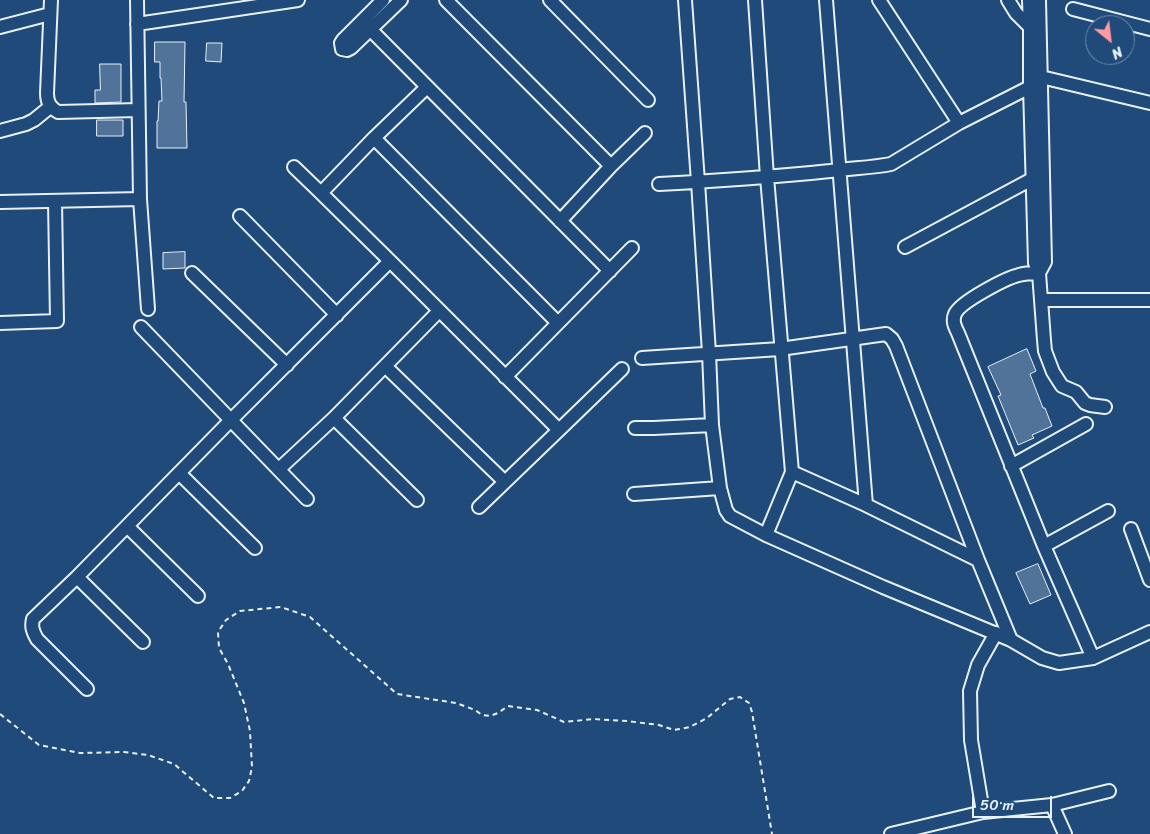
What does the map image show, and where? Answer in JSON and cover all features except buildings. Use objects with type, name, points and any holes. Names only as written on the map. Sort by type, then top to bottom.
[{"type":"street","points":[[51,0],[47,93],[50,107],[58,112],[138,110]]},
{"type":"street","points":[[137,0],[140,199],[148,309]]},
{"type":"street","points":[[137,24],[298,0]]},
{"type":"street","points":[[366,25],[383,0]]},
{"type":"street","points":[[366,25],[401,0]]},
{"type":"street","points":[[446,0],[611,166]]},
{"type":"street","points":[[550,0],[648,100]]},
{"type":"street","points":[[685,0],[709,353],[712,425],[720,488],[726,510],[730,516],[766,535],[883,587],[996,633],[1042,658],[1059,663],[1093,658],[1150,632]]},
{"type":"street","points":[[754,0],[780,349],[792,472],[766,535]]},
{"type":"street","points":[[826,0],[866,505]]},
{"type":"street","points":[[879,0],[959,123]]},
{"type":"street","points":[[1008,0],[1016,13],[1035,31]]},
{"type":"street","points":[[1029,0],[1041,77],[1045,262],[1039,273]]},
{"type":"street","points":[[1039,0],[1030,86],[1034,263],[1039,273],[1046,351],[1059,383],[1065,388],[1076,392],[1085,403],[1105,407]]},
{"type":"street","points":[[1073,9],[1150,29]]},
{"type":"street","points":[[0,27],[50,14]]},
{"type":"street","points":[[366,25],[610,270]]},
{"type":"street","points":[[1041,77],[1150,104]]},
{"type":"street","points":[[659,184],[767,178],[890,164],[959,123],[1030,86]]},
{"type":"street","points":[[321,193],[427,87]]},
{"type":"street","points":[[0,131],[26,124],[50,107]]},
{"type":"street","points":[[560,221],[611,166],[645,133]]},
{"type":"street","points":[[374,138],[558,323]]},
{"type":"street","points":[[294,167],[559,430]]},
{"type":"street","points":[[905,248],[1032,178]]},
{"type":"street","points":[[0,202],[140,199]]},
{"type":"street","points":[[0,324],[58,322],[55,201]]},
{"type":"street","points":[[240,216],[337,315]]},
{"type":"street","points":[[505,377],[632,248]]},
{"type":"street","points":[[87,689],[37,639],[33,632],[33,619],[390,262]]},
{"type":"street","points":[[192,273],[287,365]]},
{"type":"street","points":[[1039,273],[1018,275],[964,304],[954,317],[954,325],[1044,546],[1093,658]]},
{"type":"street","points":[[1041,300],[1150,300]]},
{"type":"street","points":[[279,469],[334,418],[439,311]]},
{"type":"street","points":[[140,327],[307,499]]},
{"type":"street","points":[[642,358],[780,349],[886,334],[896,346],[978,560],[1011,640]]},
{"type":"street","points":[[385,366],[505,482]]},
{"type":"street","points":[[479,507],[622,369]]},
{"type":"street","points":[[334,418],[417,500]]},
{"type":"street","points":[[1011,466],[1086,424]]},
{"type":"street","points":[[635,428],[712,425]]},
{"type":"street","points":[[792,472],[866,505],[978,560]]},
{"type":"street","points":[[179,473],[255,548]]},
{"type":"street","points":[[634,494],[720,488]]},
{"type":"street","points":[[1044,546],[1108,511]]},
{"type":"street","points":[[127,526],[198,596]]},
{"type":"street","points":[[1131,529],[1150,580]]},
{"type":"street","points":[[77,577],[143,642]]},
{"type":"street","points":[[983,812],[971,740],[970,691],[978,665],[996,633]]},
{"type":"street","points":[[891,834],[983,812],[1052,804],[1109,791]]},
{"type":"street","points":[[1052,804],[1065,834]]},
{"type":"path","points":[[0,714],[39,745],[80,753],[124,752],[148,755],[174,764],[214,798],[230,798],[242,791],[249,781],[252,767],[250,731],[244,703],[228,664],[219,648],[218,632],[226,620],[240,611],[281,607],[310,617],[397,694],[456,703],[476,710],[482,715],[490,716],[508,706],[536,710],[564,722],[593,720],[627,721],[659,725],[674,730],[690,727],[707,718],[730,699],[740,697],[749,703],[752,712],[772,834]]}]
